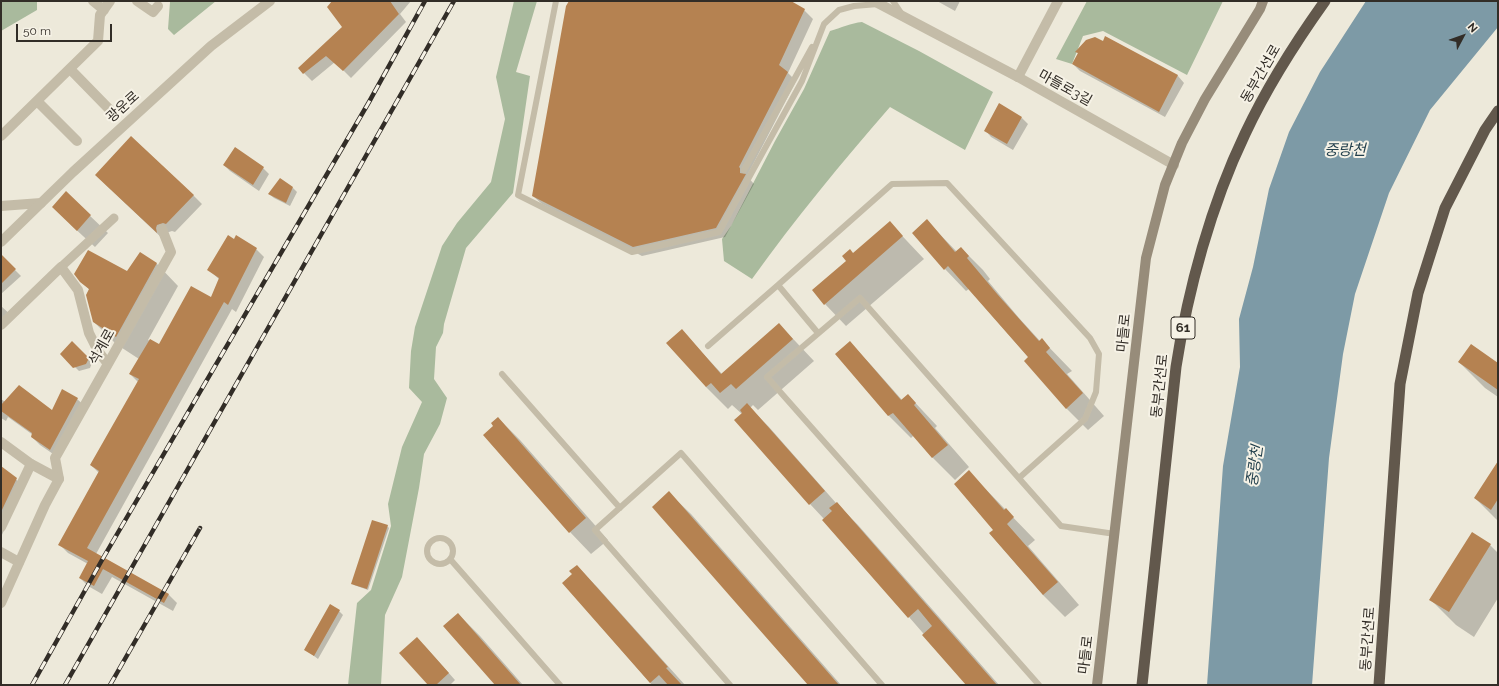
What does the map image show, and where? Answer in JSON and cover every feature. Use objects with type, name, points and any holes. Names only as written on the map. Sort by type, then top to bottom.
[{"type":"highway","name":"동부간선로","points":[[1142,685],[1176,367],[1182,329],[1195,276],[1222,189],[1245,134],[1274,81],[1307,27],[1325,1]]},
{"type":"highway","name":"동부간선로","points":[[1379,685],[1400,384],[1418,293],[1445,208],[1485,130],[1498,111]]},
{"type":"main road","name":"마들로","points":[[1097,685],[1146,258],[1165,185],[1182,143],[1205,99],[1263,4]]},
{"type":"street","points":[[93,1],[104,10]]},
{"type":"street","points":[[2,132],[37,101],[98,41],[100,15],[110,1]]},
{"type":"street","points":[[137,1],[153,12],[158,6]]},
{"type":"street","name":"광운로","points":[[1,242],[107,141],[205,51],[270,1]]},
{"type":"street","name":"마들로3길","points":[[1058,1],[1018,77],[1174,165]]},
{"type":"street","points":[[877,2],[1018,77]]},
{"type":"street","points":[[70,68],[110,110]]},
{"type":"street","points":[[37,101],[77,141]]},
{"type":"street","points":[[1,206],[41,203]]},
{"type":"street","points":[[1,325],[114,218]]},
{"type":"street","name":"석계로","points":[[59,479],[55,458],[108,364],[175,251],[162,229]]},
{"type":"street","points":[[61,267],[78,290],[89,333],[98,351],[108,364]]},
{"type":"street","points":[[1,442],[31,464],[59,479],[45,505],[1,603]]},
{"type":"street","points":[[1,527],[31,464]]},
{"type":"street","points":[[1,552],[20,562]]},
{"type":"lane","points":[[556,1],[518,195],[632,252],[719,232],[802,81],[824,24]]},
{"type":"lane","points":[[893,1],[903,16]]},
{"type":"lane","points":[[744,170],[824,24],[839,10],[877,2]]},
{"type":"lane","points":[[708,346],[892,184],[947,183],[1090,338],[1099,354],[1096,392],[1085,419],[1019,478]]},
{"type":"lane","points":[[778,285],[818,333]]},
{"type":"lane","points":[[1039,685],[766,377],[860,298],[1061,526],[1114,534]]},
{"type":"lane","points":[[502,374],[620,508]]},
{"type":"lane","points":[[730,685],[595,530],[681,453],[882,685]]},
{"type":"lane","points":[[441,538],[449,541],[453,552],[450,559],[442,564],[434,562],[430,559],[427,551],[430,543],[433,540],[441,538]]},
{"type":"lane","points":[[450,559],[560,685]]},
{"type":"green space","points":[[1,1],[37,1],[37,10],[1,31]]},
{"type":"green space","points":[[168,1],[216,1],[174,35],[168,29],[170,2]]},
{"type":"green space","points":[[514,1],[537,1],[516,72],[530,76],[513,193],[466,248],[444,324],[443,333],[436,347],[434,379],[447,398],[440,424],[424,454],[402,577],[385,615],[381,685],[348,685],[357,603],[371,590],[391,526],[388,504],[402,447],[422,402],[409,388],[411,351],[415,327],[442,246],[457,223],[491,182],[505,119],[496,77]]},
{"type":"green space","points":[[1087,1],[1223,1],[1187,75],[1103,31],[1083,36],[1072,64],[1056,59]]},
{"type":"green space","points":[[862,22],[919,51],[993,92],[965,150],[890,107],[819,191],[752,279],[724,261],[722,239],[731,226],[804,89],[830,31],[850,24]]},
{"type":"water","name":"중랑천","points":[[1366,1],[1498,1],[1498,27],[1430,110],[1389,193],[1355,294],[1343,354],[1329,458],[1312,685],[1207,685],[1223,466],[1240,367],[1239,319],[1253,267],[1269,189],[1289,132],[1320,72]]},
{"type":"building","points":[[332,1],[390,1],[399,14],[343,71],[326,56],[303,74],[298,68],[342,27],[327,7]]},
{"type":"building","points":[[569,1],[791,1],[805,9],[779,65],[788,72],[739,167],[740,173],[746,174],[716,228],[633,247],[532,196],[566,6]]},
{"type":"building","points":[[1105,36],[1178,75],[1159,112],[1072,64],[1078,53],[1075,52],[1086,40],[1095,37],[1103,41]]},
{"type":"building","points":[[999,103],[1022,117],[1007,144],[984,131]]},
{"type":"building","points":[[131,136],[194,195],[166,224],[163,223],[157,225],[157,233],[95,175]]},
{"type":"building","points":[[235,147],[264,167],[253,185],[223,165]]},
{"type":"building","points":[[280,178],[293,187],[286,203],[268,194]]},
{"type":"building","points":[[66,191],[91,215],[77,231],[52,207]]},
{"type":"building","points":[[927,219],[955,252],[961,247],[969,256],[967,258],[998,295],[1039,341],[1042,338],[1050,348],[1046,352],[1083,393],[1066,409],[1024,361],[1028,357],[948,266],[944,270],[912,233]]},
{"type":"building","points":[[890,221],[903,236],[824,305],[812,290],[846,261],[842,256],[850,249],[853,253]]},
{"type":"building","points":[[228,235],[234,239],[236,235],[257,248],[228,305],[224,302],[87,548],[169,594],[164,603],[103,569],[94,586],[79,578],[88,561],[58,545],[99,471],[90,465],[139,379],[129,374],[150,339],[159,344],[191,286],[211,297],[219,278],[207,270]]},
{"type":"building","points":[[88,250],[127,271],[140,252],[157,263],[116,337],[93,322],[86,295],[89,289],[80,282],[74,274]]},
{"type":"building","points":[[1,254],[16,269],[1,284]]},
{"type":"building","points":[[779,323],[793,339],[736,389],[731,384],[720,393],[711,383],[706,387],[666,343],[682,329],[721,374]]},
{"type":"building","points":[[72,341],[89,358],[86,364],[73,368],[60,354]]},
{"type":"building","points":[[850,341],[901,400],[908,394],[916,403],[914,405],[948,445],[932,458],[893,413],[888,416],[835,354]]},
{"type":"building","points":[[1471,344],[1498,363],[1498,390],[1458,362]]},
{"type":"building","points":[[19,385],[52,410],[62,389],[78,398],[50,450],[31,437],[32,433],[1,411],[1,405]]},
{"type":"building","points":[[747,403],[825,491],[809,505],[734,420],[742,413],[740,410]]},
{"type":"building","points":[[498,417],[586,518],[569,533],[483,435],[493,426],[491,423]]},
{"type":"building","points":[[1498,461],[1498,499],[1491,510],[1474,498]]},
{"type":"building","points":[[1,466],[17,478],[1,512]]},
{"type":"building","points":[[969,470],[1004,510],[1006,508],[1014,517],[1007,524],[1058,582],[1043,595],[989,533],[993,530],[954,484]]},
{"type":"building","points":[[669,491],[839,685],[808,685],[750,619],[652,507]]},
{"type":"building","points":[[837,502],[997,685],[966,685],[922,635],[932,626],[918,609],[908,618],[822,520],[832,511],[829,508]]},
{"type":"building","points":[[372,520],[388,525],[367,589],[351,584]]},
{"type":"building","points":[[1472,532],[1491,544],[1449,612],[1429,600]]},
{"type":"building","points":[[577,565],[668,667],[666,668],[682,685],[668,685],[659,675],[650,683],[562,583],[572,574],[569,571]]},
{"type":"building","points":[[330,604],[340,610],[314,656],[304,650]]},
{"type":"building","points":[[458,613],[521,685],[495,685],[443,626]]},
{"type":"building","points":[[417,637],[449,673],[436,685],[428,685],[399,653]]},
{"type":"railway","points":[[32,685],[102,560],[369,102],[425,1]]},
{"type":"railway","points":[[65,685],[454,1]]},
{"type":"railway","points":[[110,685],[200,528]]}]
